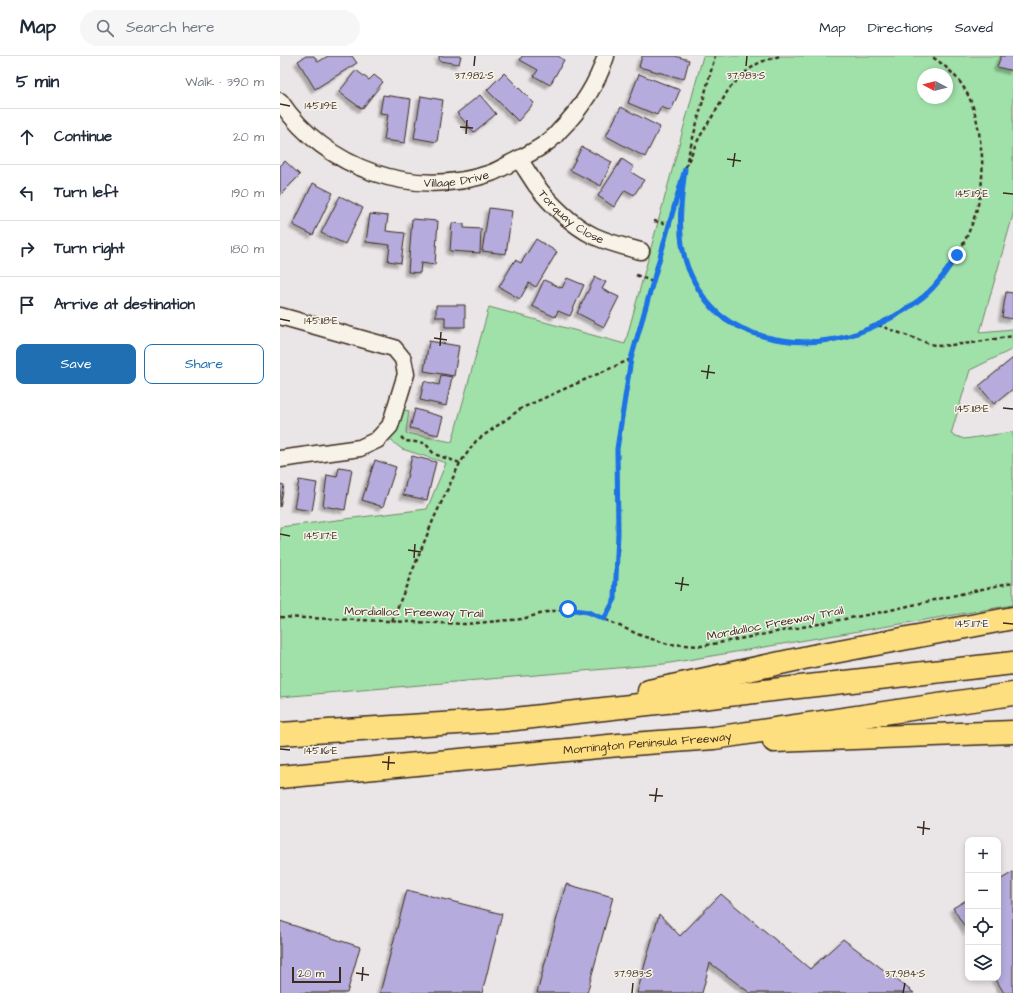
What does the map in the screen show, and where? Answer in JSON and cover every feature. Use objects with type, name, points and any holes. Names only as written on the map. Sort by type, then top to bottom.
[{"type":"highway","points":[[280,734],[506,720],[813,656],[1013,618]]},
{"type":"highway","points":[[524,717],[1013,663]]},
{"type":"highway","name":"Mornington Peninsula Freeway","points":[[280,777],[619,745],[714,738],[1013,694]]},
{"type":"highway","points":[[619,745],[828,740],[1013,732]]},
{"type":"street","name":"Village Drive","points":[[280,101],[298,123],[316,141],[336,155],[359,167],[400,180],[449,182],[492,173],[551,140],[582,105],[593,87],[606,56]]},
{"type":"street","name":"Torquay Close","points":[[519,159],[537,186],[550,201],[580,227],[594,236],[641,251]]},
{"type":"street","points":[[280,316],[394,348],[403,359],[406,374],[390,426],[377,440],[360,448],[280,459]]},
{"type":"path","points":[[604,619],[615,599],[618,533],[617,449],[631,359],[670,224],[715,56]]},
{"type":"path","points":[[779,56],[758,63],[728,90],[700,136],[685,169],[680,205],[680,226],[683,248],[688,267],[706,300],[719,314],[734,325],[752,333],[773,339],[791,341],[836,339],[860,332],[900,313],[923,297],[940,280],[957,255],[972,225],[979,200],[982,177],[982,151],[977,124],[972,104],[966,90],[953,74],[931,56]]},
{"type":"path","points":[[654,221],[670,224]]},
{"type":"path","points":[[636,275],[653,282]]},
{"type":"path","points":[[878,324],[930,344],[940,346],[972,343],[1013,336]]},
{"type":"path","points":[[392,621],[434,518],[460,463],[476,441],[522,408],[631,359]]},
{"type":"path","points":[[390,426],[406,441],[425,443],[434,454],[460,463]]},
{"type":"path","name":"Mordialloc Freeway Trail","points":[[280,617],[465,624],[522,620],[547,612],[568,609],[588,612],[642,636],[668,644],[702,646],[882,612],[1013,582]]},
{"type":"green space","points":[[703,56],[1013,56],[1013,215],[980,332],[1013,329],[1013,349],[970,370],[951,434],[964,439],[1013,432],[1013,605],[664,664],[280,697],[280,527],[427,509],[446,463],[402,449],[385,436],[399,409],[409,411],[406,433],[452,442],[489,307],[625,344]]},
{"type":"building","points":[[306,56],[314,56],[318,62],[328,56],[352,56],[357,63],[315,89],[298,61]]},
{"type":"building","points":[[439,56],[461,56],[459,64],[439,61]]},
{"type":"building","points":[[522,56],[558,56],[564,60],[550,85],[534,76],[538,70],[520,60]]},
{"type":"building","points":[[642,56],[675,56],[689,60],[684,79],[639,67]]},
{"type":"building","points":[[1001,56],[1013,56],[1013,71],[997,67]]},
{"type":"building","points":[[356,70],[369,80],[374,75],[383,82],[362,109],[339,92]]},
{"type":"building","points":[[504,73],[534,103],[518,121],[487,90]]},
{"type":"building","points":[[639,74],[680,90],[671,111],[661,107],[657,115],[628,103]]},
{"type":"building","points":[[383,95],[411,99],[405,143],[384,140],[388,114],[380,113]]},
{"type":"building","points":[[480,95],[496,114],[474,132],[457,113]]},
{"type":"building","points":[[421,96],[443,100],[437,142],[414,138]]},
{"type":"building","points":[[621,107],[660,127],[645,157],[606,136]]},
{"type":"building","points":[[582,147],[612,162],[601,186],[570,170]]},
{"type":"building","points":[[622,159],[634,167],[631,172],[644,180],[634,195],[625,190],[614,207],[598,196]]},
{"type":"building","points":[[285,161],[300,175],[280,195],[280,166]]},
{"type":"building","points":[[313,183],[333,193],[313,235],[293,225]]},
{"type":"building","points":[[340,196],[363,208],[345,244],[321,233]]},
{"type":"building","points":[[489,208],[512,211],[506,254],[482,251]]},
{"type":"building","points":[[370,214],[388,216],[386,231],[405,233],[401,263],[388,261],[390,245],[366,242]]},
{"type":"building","points":[[412,219],[438,221],[435,265],[421,263],[420,273],[408,272]]},
{"type":"building","points":[[452,223],[464,224],[464,228],[481,229],[480,253],[450,251]]},
{"type":"building","points":[[536,239],[557,252],[536,287],[529,283],[520,299],[499,287],[515,260],[521,263]]},
{"type":"building","points":[[595,277],[606,282],[602,289],[619,297],[604,327],[577,313]]},
{"type":"building","points":[[567,278],[584,285],[570,316],[558,311],[555,317],[532,306],[544,280],[562,288]]},
{"type":"building","points":[[1006,292],[1013,293],[1013,319],[1002,317]]},
{"type":"building","points":[[436,305],[465,305],[465,327],[445,327],[445,317],[436,317]]},
{"type":"building","points":[[429,341],[459,346],[454,376],[424,371]]},
{"type":"building","points":[[1013,358],[1013,389],[994,404],[979,386]]},
{"type":"building","points":[[441,375],[452,377],[446,406],[420,400],[424,381],[439,385]]},
{"type":"building","points":[[415,409],[443,417],[438,435],[410,428]]},
{"type":"building","points":[[412,456],[436,462],[427,500],[403,495]]},
{"type":"building","points":[[375,460],[396,467],[383,507],[362,500]]},
{"type":"building","points":[[339,467],[352,469],[345,510],[323,506],[327,475],[337,477]]},
{"type":"building","points":[[299,480],[317,483],[312,511],[294,508]]},
{"type":"building","points":[[280,484],[284,485],[280,507]]},
{"type":"building","points":[[1013,872],[1013,993],[1004,993],[997,981],[1001,981],[1001,879]]},
{"type":"building","points":[[566,884],[613,897],[587,993],[537,993]]},
{"type":"building","points":[[407,890],[502,914],[482,993],[380,993]]},
{"type":"building","points":[[721,894],[810,969],[843,939],[914,993],[750,993],[710,963],[702,993],[637,993],[659,914],[680,936]]},
{"type":"building","points":[[965,901],[965,927],[953,908]]},
{"type":"building","points":[[280,921],[360,947],[347,993],[280,993]]},
{"type":"route","points":[[568,609],[588,612],[604,619],[615,599],[618,533],[617,449],[631,359],[685,169],[680,205],[680,226],[683,248],[688,267],[706,300],[719,314],[734,325],[752,333],[773,339],[813,341],[836,339],[860,332],[900,313],[923,297],[940,280],[957,255]]}]
